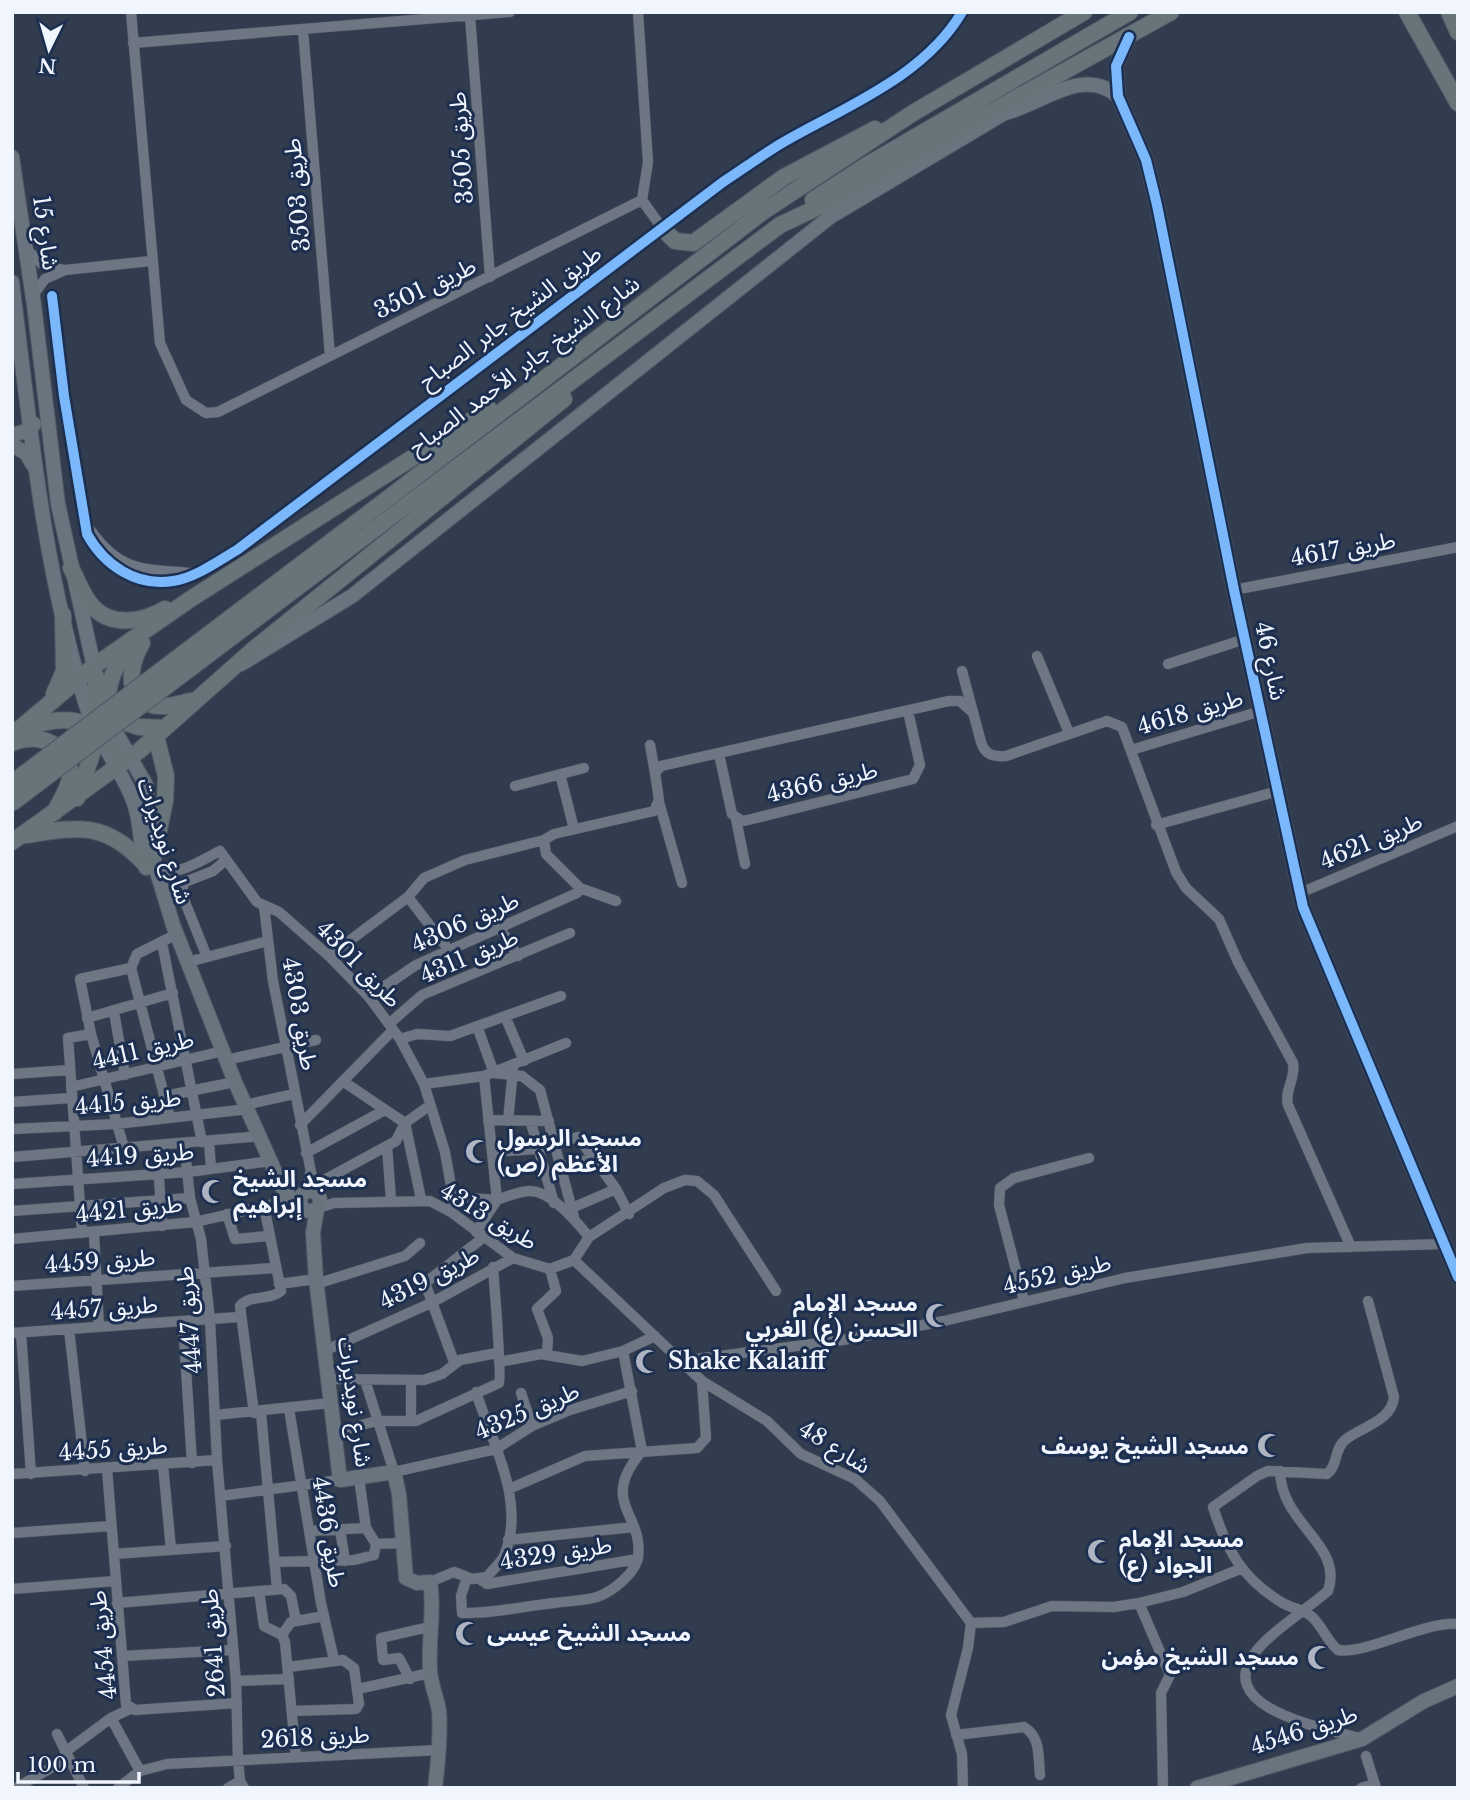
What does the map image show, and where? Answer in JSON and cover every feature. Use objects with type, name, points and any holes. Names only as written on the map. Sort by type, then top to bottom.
[{"type":"main road","name":"شارع الشيخ جابر الأحمد الصباح","points":[[361,529],[533,386],[764,211],[913,113],[1084,12]]},
{"type":"main road","points":[[780,225],[867,165],[1130,12]]},
{"type":"main road","name":"شارع الشيخ جابر الأحمد الصباح","points":[[12,783],[361,529],[593,368],[733,257],[780,225],[827,203],[1171,12]]},
{"type":"main road","points":[[1407,12],[1458,103]]},
{"type":"main road","points":[[1449,12],[1458,32]]},
{"type":"main road","points":[[662,228],[675,241],[693,243],[784,177],[850,139],[913,113]]},
{"type":"main road","points":[[17,839],[130,758],[192,701],[380,546],[543,418],[593,368]]},
{"type":"main road","points":[[71,568],[93,607],[112,618],[132,620],[156,614],[249,560],[480,414],[533,386]]},
{"type":"main road","points":[[12,803],[361,529]]},
{"type":"main road","points":[[35,714],[79,678],[95,672],[150,629],[249,560]]},
{"type":"main road","points":[[14,736],[62,682],[63,615]]},
{"type":"main road","points":[[150,629],[131,666],[131,688],[143,701],[150,704],[164,706],[192,701]]},
{"type":"main road","points":[[96,711],[108,696],[121,657],[150,629]]},
{"type":"main road","points":[[77,798],[92,754],[96,711],[95,672]]},
{"type":"main road","points":[[96,711],[160,732]]},
{"type":"main road","points":[[96,711],[110,742],[117,768]]},
{"type":"main road","points":[[14,736],[36,724],[66,720],[94,728],[130,758]]},
{"type":"main road","points":[[17,839],[76,828],[98,830],[118,838],[151,864],[165,802],[166,776],[160,732]]},
{"type":"main road","points":[[14,736],[47,741],[62,749],[70,762],[70,780],[54,814]]},
{"type":"street","name":"طريق 3501","points":[[131,12],[160,344],[186,400],[206,413],[218,412],[642,200]]},
{"type":"street","points":[[133,43],[510,12]]},
{"type":"street","points":[[638,12],[649,162],[642,200],[662,228]]},
{"type":"street","name":"طريق الشيخ جابر الصباح","points":[[52,296],[64,396],[87,534],[98,553],[120,571],[158,582],[173,581],[237,550],[662,228],[778,145],[905,72],[933,49],[962,12]]},
{"type":"street","name":"طريق 3505","points":[[470,16],[490,277]]},
{"type":"street","name":"طريق 3503","points":[[303,30],[330,356]]},
{"type":"street","name":"شارع 46","points":[[1129,37],[1116,66],[1118,96],[1132,121],[1155,197],[1234,590],[1300,892],[1317,943],[1456,1267]]},
{"type":"street","points":[[231,670],[258,656],[352,596],[830,218],[1096,60],[1110,46]]},
{"type":"street","points":[[1003,114],[1078,84],[1098,82],[1118,96]]},
{"type":"street","name":"شارع 15","points":[[12,157],[33,295],[51,452],[71,568],[95,672]]},
{"type":"street","points":[[12,199],[45,439],[51,452]]},
{"type":"street","points":[[25,249],[42,264],[65,270]]},
{"type":"street","points":[[33,295],[45,279],[65,270],[151,261]]},
{"type":"street","name":"شارع 15","points":[[12,282],[35,472],[52,575],[79,678],[96,711]]},
{"type":"street","points":[[12,435],[30,430],[36,411],[29,313]]},
{"type":"street","points":[[12,428],[23,407],[25,385]]},
{"type":"street","points":[[44,391],[64,396]]},
{"type":"street","points":[[47,408],[53,400],[64,396]]},
{"type":"street","points":[[12,445],[26,453],[35,472]]},
{"type":"street","name":"طريق 4617","points":[[1234,590],[1458,547]]},
{"type":"street","points":[[1168,664],[1245,639]]},
{"type":"street","points":[[1037,656],[1069,733]]},
{"type":"street","points":[[962,671],[972,712]]},
{"type":"street","points":[[655,773],[666,763],[719,754],[908,711],[960,701],[972,712]]},
{"type":"street","name":"شارع نويديرات","points":[[96,711],[130,758],[148,790],[151,864]]},
{"type":"street","name":"طريق 4366","points":[[736,819],[748,820],[913,779],[920,765],[908,711]]},
{"type":"street","name":"طريق 4618","points":[[1131,750],[1261,711]]},
{"type":"street","name":"طريق 4618","points":[[972,712],[984,751],[991,755],[1006,756],[1107,721],[1122,727],[1156,825],[1176,872],[1186,888],[1210,908],[1223,926],[1238,962],[1293,1063],[1294,1075],[1287,1093],[1288,1105],[1351,1247]]},
{"type":"street","name":"شارع نويديرات","points":[[94,728],[133,800],[168,922],[175,930],[235,1082],[283,1187]]},
{"type":"street","points":[[650,745],[659,800],[682,883]]},
{"type":"street","points":[[719,754],[745,864]]},
{"type":"street","points":[[515,786],[584,768]]},
{"type":"street","points":[[560,774],[574,829]]},
{"type":"street","points":[[1156,825],[1278,791]]},
{"type":"street","points":[[329,956],[408,897],[418,883],[433,873],[492,852],[544,840],[548,836],[654,811],[659,800]]},
{"type":"street","name":"طريق 4621","points":[[1300,892],[1458,825]]},
{"type":"street","points":[[544,840],[547,854],[580,888],[616,901]]},
{"type":"street","points":[[151,864],[167,872],[223,855]]},
{"type":"street","points":[[207,957],[181,892],[185,882],[214,872],[223,855]]},
{"type":"street","name":"طريق 4301","points":[[223,855],[264,906],[279,912],[329,956],[369,997],[392,1026],[424,1084],[445,1152],[453,1197],[452,1212]]},
{"type":"street","name":"طريق 4306","points":[[369,997],[403,973],[449,949],[577,893],[580,888]]},
{"type":"street","points":[[408,897],[449,949]]},
{"type":"street","name":"طريق 4303","points":[[264,906],[285,1047],[310,1173],[311,1198]]},
{"type":"street","points":[[499,927],[518,956]]},
{"type":"street","points":[[170,1118],[131,968],[137,954],[162,943],[175,930]]},
{"type":"street","name":"طريق 4311","points":[[300,1125],[344,1082],[422,995],[570,933]]},
{"type":"street","name":"طريق 4303","points":[[188,962],[268,941]]},
{"type":"street","points":[[162,943],[211,1169]]},
{"type":"street","points":[[124,1148],[91,1034],[80,978],[131,968]]},
{"type":"street","points":[[87,1018],[132,1007],[141,1000],[173,993]]},
{"type":"street","points":[[400,1039],[417,1034],[443,1037],[561,996]]},
{"type":"street","points":[[114,1012],[125,1075]]},
{"type":"street","points":[[505,1016],[517,1067],[508,1121]]},
{"type":"street","points":[[454,1362],[425,1283],[480,1235],[497,1200],[488,1120],[489,1074],[477,1026]]},
{"type":"street","points":[[82,1233],[68,1038],[91,1034]]},
{"type":"street","name":"طريق 4411","points":[[12,1102],[71,1093],[103,1080],[186,1061],[316,1040]]},
{"type":"street","points":[[424,1084],[517,1067],[566,1043]]},
{"type":"street","points":[[517,1067],[540,1090],[573,1212],[589,1237]]},
{"type":"street","points":[[12,1074],[69,1070]]},
{"type":"street","points":[[165,1096],[235,1082]]},
{"type":"street","points":[[344,1082],[405,1124],[421,1199]]},
{"type":"street","name":"طريق 4303","points":[[246,1107],[294,1094]]},
{"type":"street","points":[[283,1187],[311,1198],[387,1146],[401,1135],[405,1124],[429,1106]]},
{"type":"street","name":"طريق 4415","points":[[12,1129],[116,1124],[246,1107]]},
{"type":"street","points":[[306,1153],[383,1111]]},
{"type":"street","points":[[488,1120],[531,1123],[549,1121]]},
{"type":"street","points":[[531,1123],[554,1203]]},
{"type":"street","points":[[12,1157],[261,1136]]},
{"type":"street","points":[[492,1152],[537,1149],[578,1137],[616,1189],[629,1214]]},
{"type":"street","name":"طريق 4447","points":[[184,1143],[190,1198],[201,1239],[210,1320],[220,1496]]},
{"type":"street","points":[[157,1146],[162,1226]]},
{"type":"street","points":[[387,1146],[391,1200]]},
{"type":"street","points":[[560,1167],[594,1158]]},
{"type":"street","points":[[1024,1301],[999,1205],[1000,1188],[1014,1178],[1089,1158]]},
{"type":"street","name":"طريق 4419","points":[[12,1184],[188,1172],[271,1161]]},
{"type":"street","points":[[574,1260],[589,1237],[629,1214],[664,1188],[685,1180],[707,1186],[776,1291]]},
{"type":"street","name":"طريق 4421","points":[[12,1239],[195,1222],[281,1200],[283,1187]]},
{"type":"street","points":[[573,1212],[616,1189]]},
{"type":"street","points":[[453,1197],[497,1200],[528,1191],[537,1192],[573,1212]]},
{"type":"street","points":[[12,1211],[190,1198]]},
{"type":"street","name":"شارع نويديرات","points":[[311,1198],[316,1281],[340,1480],[394,1472],[400,1494],[406,1578],[417,1583],[430,1582]]},
{"type":"street","name":"طريق 4313","points":[[311,1198],[339,1203],[421,1199],[452,1212],[513,1258],[550,1269],[574,1260]]},
{"type":"street","points":[[264,1206],[279,1295],[242,1302],[239,1317],[257,1413],[277,1590]]},
{"type":"street","points":[[227,1214],[235,1239],[269,1236]]},
{"type":"street","points":[[94,1233],[99,1328]]},
{"type":"street","points":[[279,1284],[316,1281],[405,1256],[420,1243]]},
{"type":"street","name":"طريق 4552","points":[[680,1361],[856,1338],[944,1321],[1125,1279],[1294,1250],[1444,1244]]},
{"type":"street","name":"طريق 4319","points":[[324,1351],[431,1303],[513,1258]]},
{"type":"street","name":"شارع 48","points":[[574,1260],[702,1381],[767,1421],[801,1454],[855,1479],[880,1501],[971,1623]]},
{"type":"street","points":[[334,1433],[376,1421],[411,1421],[499,1383],[502,1376],[498,1357],[493,1267]]},
{"type":"street","name":"طريق 4459","points":[[12,1286],[274,1268]]},
{"type":"street","points":[[547,1354],[548,1338],[537,1309],[556,1292],[550,1269]]},
{"type":"street","points":[[1368,1301],[1394,1397],[1394,1406],[1369,1427],[1342,1444],[1331,1472],[1280,1471],[1257,1476],[1213,1507],[1223,1538],[1240,1569],[1269,1595],[1304,1612],[1317,1623],[1333,1646],[1343,1651],[1456,1622]]},
{"type":"street","name":"طريق 4457","points":[[16,1333],[239,1317]]},
{"type":"street","points":[[183,1322],[192,1463]]},
{"type":"street","points":[[69,1329],[85,1471]]},
{"type":"street","points":[[16,1333],[31,1474]]},
{"type":"street","points":[[327,1379],[411,1381],[436,1376],[454,1362],[498,1357],[547,1354],[582,1361],[623,1351],[655,1336]]},
{"type":"street","points":[[477,1392],[509,1489],[508,1540],[498,1565],[475,1579],[461,1596],[462,1614],[597,1597],[631,1573],[638,1559],[634,1527],[626,1512],[623,1486],[625,1475],[642,1451],[623,1351]]},
{"type":"street","points":[[365,1380],[394,1472]]},
{"type":"street","points":[[411,1381],[411,1421]]},
{"type":"street","points":[[509,1489],[585,1456],[690,1449],[702,1444],[706,1438],[702,1381]]},
{"type":"street","name":"طريق 4325","points":[[394,1472],[496,1448],[532,1426],[632,1391]]},
{"type":"street","points":[[521,1393],[532,1426]]},
{"type":"street","points":[[216,1415],[257,1413],[330,1403]]},
{"type":"street","name":"طريق 4436","points":[[289,1409],[314,1561],[334,1660]]},
{"type":"street","name":"طريق 4455","points":[[12,1474],[216,1460]]},
{"type":"street","points":[[163,1465],[171,1549]]},
{"type":"street","name":"طريق 4454","points":[[107,1469],[126,1704],[130,1709],[237,1703]]},
{"type":"street","points":[[1280,1471],[1285,1501],[1331,1564],[1328,1591],[1252,1656],[1247,1678],[1249,1689],[1263,1707],[1362,1739]]},
{"type":"street","points":[[274,1562],[345,1560],[374,1555],[376,1544],[366,1528],[359,1478]]},
{"type":"street","points":[[220,1496],[302,1488],[340,1480]]},
{"type":"street","name":"طريق 2641","points":[[220,1496],[243,1785]]},
{"type":"street","points":[[12,1533],[111,1526]]},
{"type":"street","points":[[508,1540],[634,1527]]},
{"type":"street","points":[[309,1531],[366,1528]]},
{"type":"street","points":[[340,1529],[345,1560]]},
{"type":"street","points":[[376,1544],[403,1543]]},
{"type":"street","points":[[114,1554],[226,1546]]},
{"type":"street","name":"طريق 4329","points":[[430,1582],[447,1573],[460,1573],[487,1584],[638,1559]]},
{"type":"street","points":[[963,1788],[962,1754],[951,1715],[968,1648],[971,1623],[1004,1622],[1052,1606],[1114,1607],[1139,1603],[1183,1592],[1240,1569]]},
{"type":"street","points":[[12,1588],[115,1581]]},
{"type":"street","points":[[430,1582],[433,1599],[429,1628],[430,1673],[439,1710],[435,1788]]},
{"type":"street","points":[[117,1603],[277,1590],[289,1593],[296,1621]]},
{"type":"street","points":[[259,1591],[264,1626],[282,1635]]},
{"type":"street","points":[[1139,1603],[1170,1675],[1161,1693],[1163,1788]]},
{"type":"street","points":[[296,1757],[288,1667],[282,1635],[290,1623],[324,1616]]},
{"type":"street","points":[[410,1678],[399,1658],[383,1660],[381,1638],[429,1628]]},
{"type":"street","points":[[122,1656],[232,1650]]},
{"type":"street","points":[[288,1667],[334,1660],[350,1662],[358,1689],[359,1704],[356,1709],[292,1711]]},
{"type":"street","points":[[358,1689],[430,1673]]},
{"type":"street","points":[[236,1681],[289,1679]]},
{"type":"street","name":"طريق 4546","points":[[1197,1788],[1362,1739],[1424,1701],[1458,1686]]},
{"type":"street","points":[[16,1788],[67,1755],[111,1718],[130,1709]]},
{"type":"street","points":[[111,1718],[140,1771]]},
{"type":"street","points":[[956,1735],[1024,1727],[1032,1732],[1037,1741],[1040,1775]]},
{"type":"street","points":[[57,1734],[84,1788]]},
{"type":"street","name":"طريق 2618","points":[[118,1788],[140,1771],[167,1764],[438,1750]]},
{"type":"street","points":[[1361,1788],[1375,1786],[1366,1756]]},
{"type":"street","points":[[228,1788],[243,1785]]},
{"type":"cycle path","points":[[52,296],[64,396],[87,534],[102,555],[134,577],[159,582],[181,579],[237,550],[723,182],[782,143],[905,73],[946,35],[962,12]]},
{"type":"cycle path","points":[[1129,37],[1116,66],[1118,96],[1146,160],[1157,205],[1234,590],[1303,907],[1458,1277]]},
{"type":"place","name":"مسجد الرسول الأعظم (ص)","points":[[477,1151]]},
{"type":"place","name":"مسجد الشيخ إبراهيم","points":[[213,1192]]},
{"type":"place","name":"مسجد الإمام الحسن (ع) الغربي","points":[[938,1316]]},
{"type":"place","name":"Shake Kalaiff","points":[[648,1361]]},
{"type":"place","name":"مسجد الشيخ يوسف","points":[[1269,1446]]},
{"type":"place","name":"مسجد الإمام الجواد (ع)","points":[[1099,1552]]},
{"type":"place","name":"مسجد الشيخ عيسى","points":[[467,1633]]},
{"type":"place","name":"مسجد الشيخ مؤمن","points":[[1319,1657]]}]
